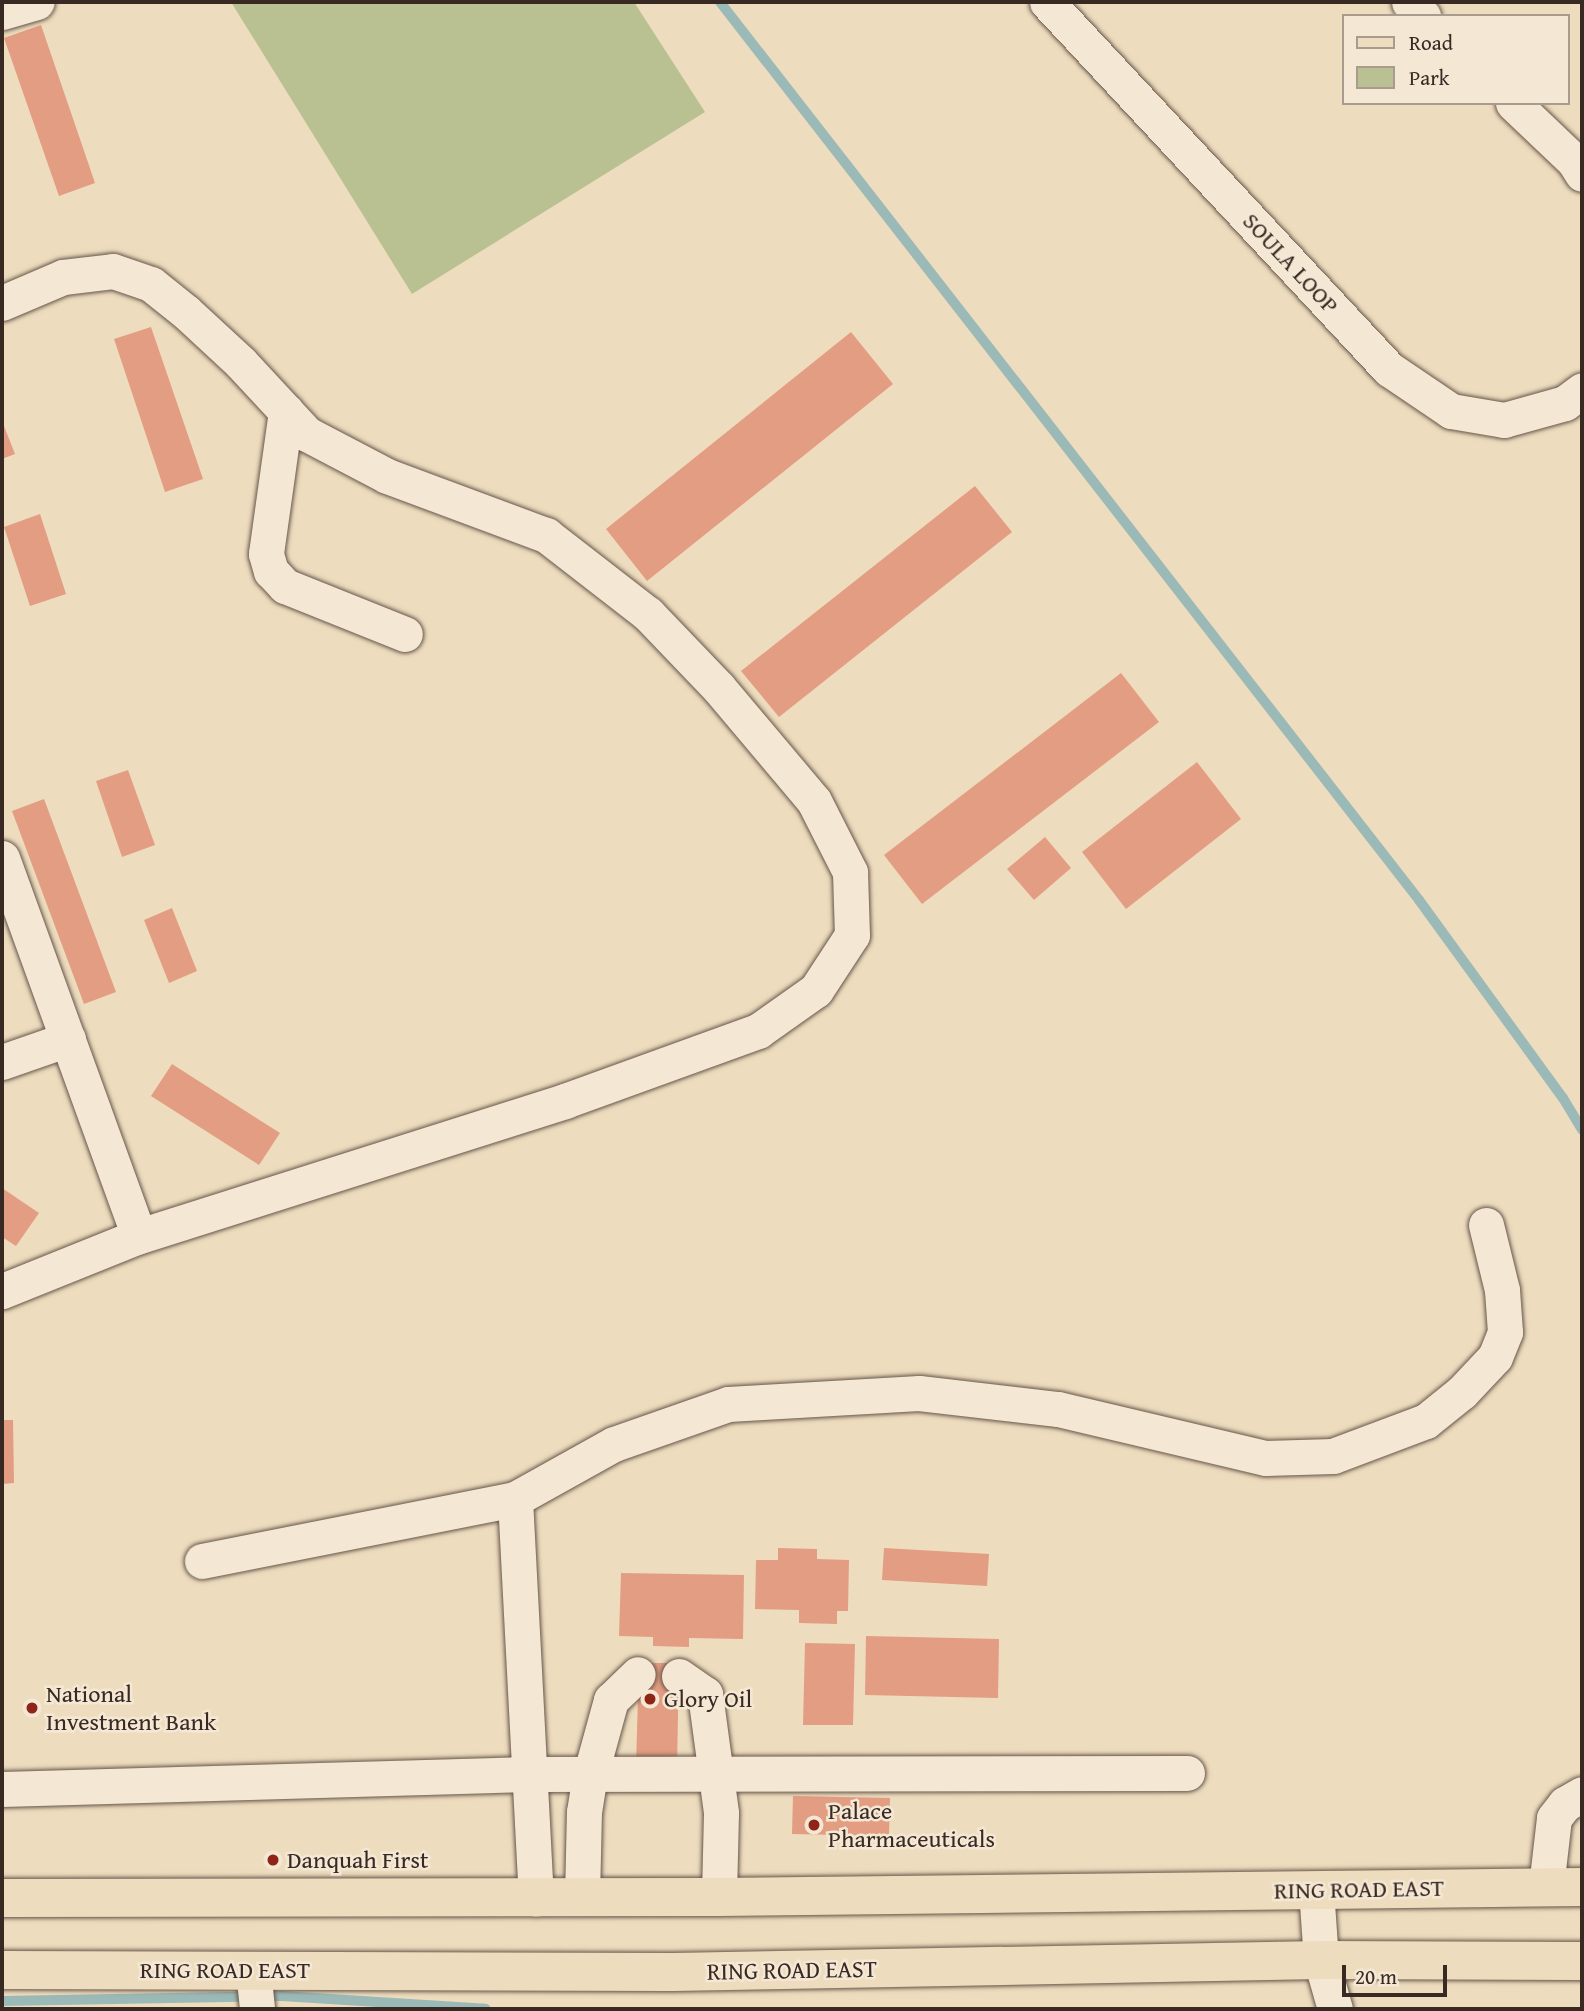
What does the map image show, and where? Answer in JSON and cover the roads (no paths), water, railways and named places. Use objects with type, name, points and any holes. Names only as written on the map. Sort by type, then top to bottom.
[{"type":"main road","name":"RING ROAD EAST","points":[[2,1898],[582,1898],[1564,1887]]},
{"type":"main road","name":"RING ROAD EAST","points":[[2,1970],[255,1989],[673,1972],[1321,1960],[1582,1961]]},
{"type":"street","points":[[2,12],[37,2]]},
{"type":"street","name":"SOULA LOOP","points":[[1047,2],[1390,369],[1451,411],[1504,420],[1565,403],[1582,390]]},
{"type":"street","points":[[1515,105],[1580,161]]},
{"type":"street","points":[[2,303],[63,277],[113,271],[151,284],[186,312],[307,434],[387,476],[546,535],[648,614],[718,687],[814,801],[850,872],[852,935],[816,990],[758,1031],[565,1101],[139,1236],[2,1291]]},
{"type":"street","points":[[286,411],[266,554],[271,571],[285,586],[405,634]]},
{"type":"street","points":[[2,858],[139,1236]]},
{"type":"street","points":[[2,1062],[68,1040]]},
{"type":"street","points":[[202,1561],[515,1499],[614,1444],[728,1404],[906,1394],[1058,1409],[1265,1458],[1333,1456],[1426,1421],[1462,1392],[1495,1357],[1505,1332],[1502,1290],[1486,1225]]},
{"type":"street","points":[[515,1499],[536,1898]]},
{"type":"street","points":[[582,1898],[584,1812],[590,1776],[611,1700],[639,1674]]},
{"type":"street","points":[[679,1676],[705,1694],[721,1813],[719,1897]]},
{"type":"street","points":[[2,1789],[529,1774],[1187,1773]]},
{"type":"street","points":[[1564,1887],[1554,1818],[1565,1804],[1582,1794]]},
{"type":"street","points":[[1316,1889],[1321,1960],[1335,2009]]},
{"type":"waterway","points":[[720,2],[1419,900],[1563,1098],[1582,1130]]},
{"type":"waterway","points":[[2,2001],[282,1996],[486,2009]]},
{"type":"place","name":"Glory Oil","points":[[650,1699]]},
{"type":"place","name":"National Investment Bank","points":[[32,1708]]},
{"type":"place","name":"Palace Pharmaceuticals","points":[[814,1825]]},
{"type":"place","name":"Danquah First","points":[[273,1860]]}]
